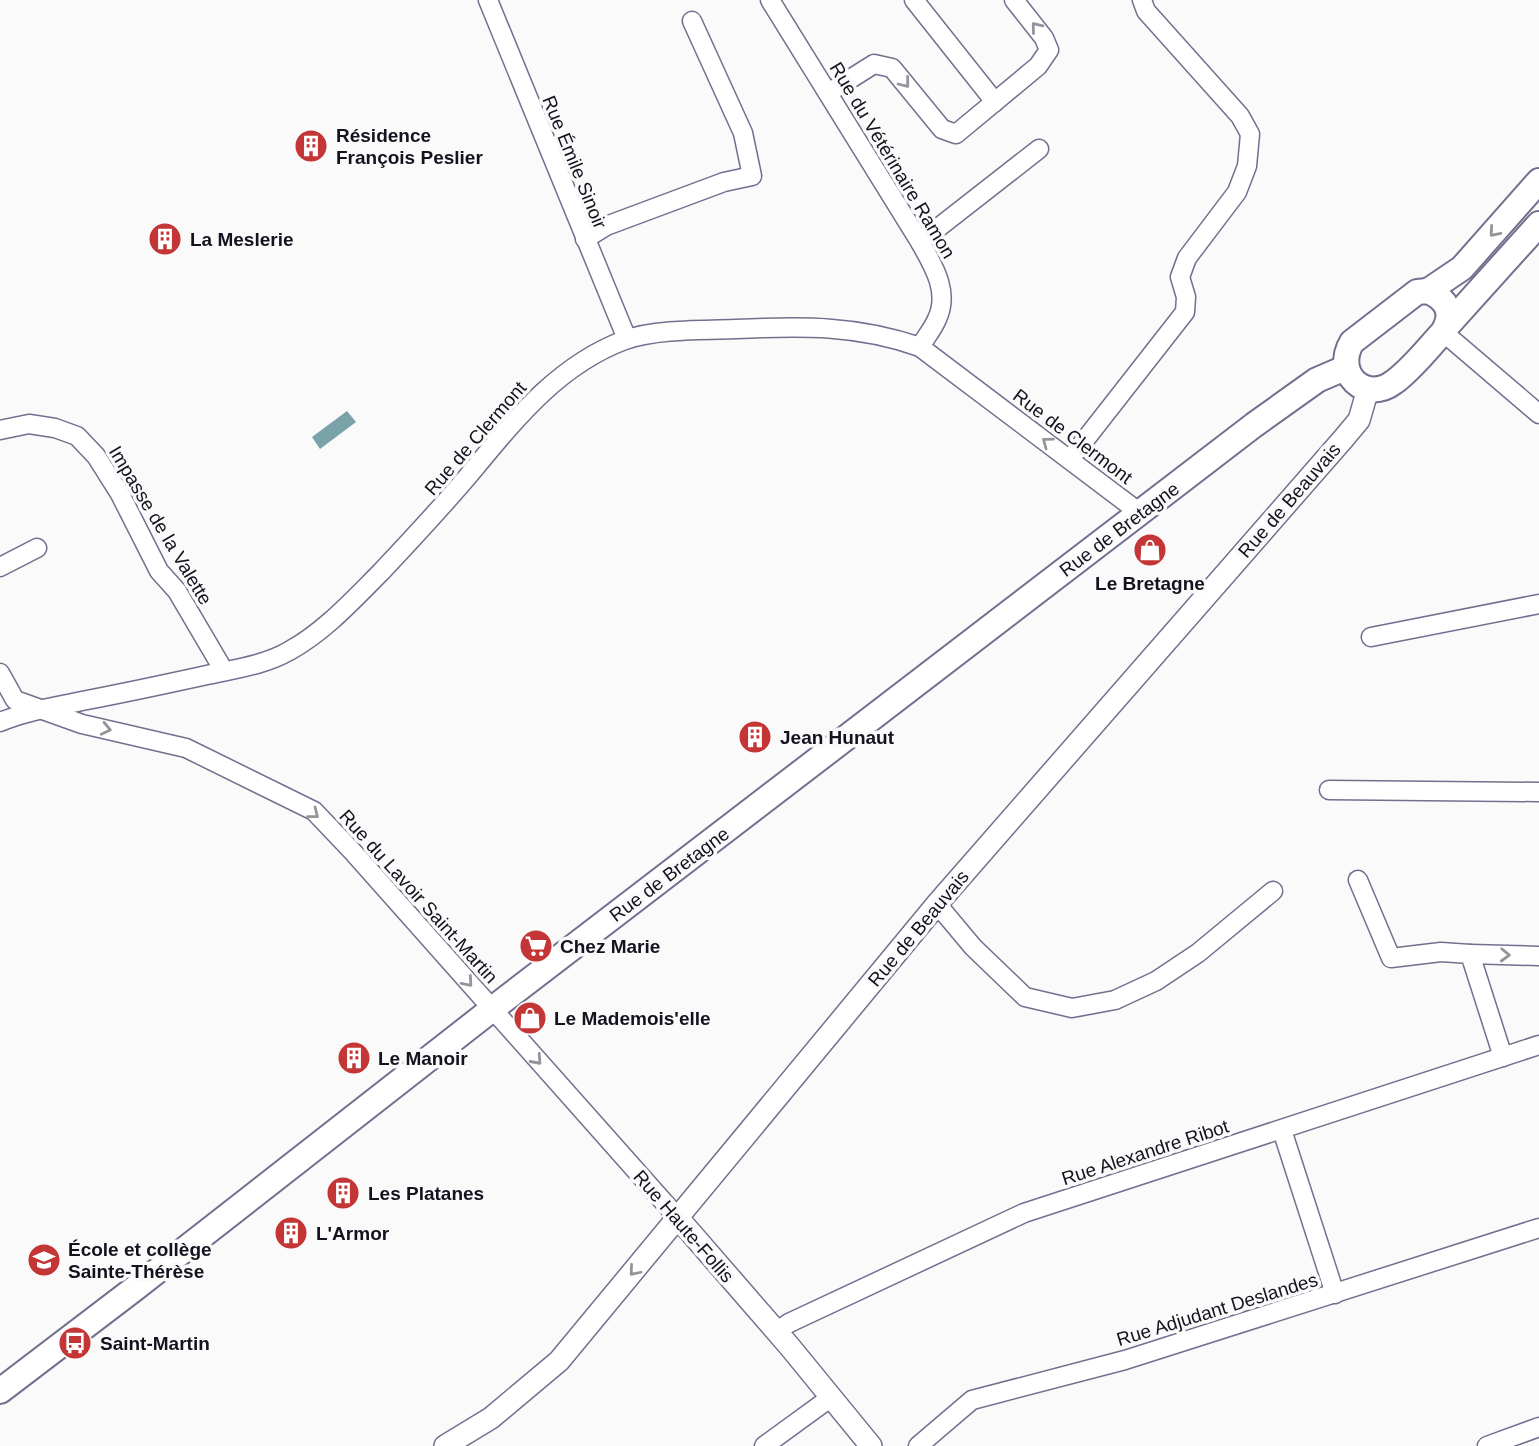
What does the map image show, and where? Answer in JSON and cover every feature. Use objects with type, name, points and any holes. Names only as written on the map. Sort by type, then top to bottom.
[{"type":"main road","points":[[1539,181],[1462,268],[1428,291],[1417,292],[1352,342],[1345,354],[1345,368],[1354,383],[1368,389],[1379,389],[1393,383],[1539,224]]},
{"type":"main road","points":[[1428,291],[1441,297],[1448,307],[1446,328]]},
{"type":"main road","name":"Rue de Bretagne","points":[[0,1391],[491,1010],[1140,513],[1317,380],[1345,368]]},
{"type":"street","name":"Rue Émile Sinoir","points":[[488,0],[627,339]]},
{"type":"street","name":"Rue du Vétérinaire Ramon","points":[[770,0],[940,278],[941,301],[938,318],[920,347]]},
{"type":"street","points":[[914,0],[995,102]]},
{"type":"street","points":[[828,93],[874,64],[892,68],[942,129],[956,134],[1038,66],[1049,50],[1044,38],[1014,0]]},
{"type":"street","points":[[1070,459],[1185,312],[1186,298],[1180,277],[1187,258],[1237,192],[1247,166],[1250,134],[1240,116],[1146,11],[1142,0]]},
{"type":"street","points":[[584,239],[606,226],[724,182],[751,176],[743,133],[692,21]]},
{"type":"street","points":[[920,242],[1039,149]]},
{"type":"street","name":"Rue de Clermont","points":[[0,722],[41,709],[224,671],[276,658],[291,650],[356,597],[434,517],[517,416],[550,384],[585,360],[627,339],[699,331],[802,326],[846,328],[894,338],[920,347],[1140,513]]},
{"type":"street","points":[[1446,328],[1539,414]]},
{"type":"street","name":"Rue de Beauvais","points":[[445,1446],[491,1418],[559,1360],[937,904],[1359,420],[1368,389]]},
{"type":"street","name":"Impasse de la Valette","points":[[0,430],[29,425],[55,428],[77,436],[96,456],[120,494],[159,570],[177,591],[224,671]]},
{"type":"street","points":[[0,567],[37,548]]},
{"type":"street","points":[[1371,637],[1539,604]]},
{"type":"street","name":"Rue du Lavoir Saint-Martin","points":[[0,673],[15,700],[82,724],[186,748],[314,811],[491,1010]]},
{"type":"street","points":[[1329,790],[1539,792]]},
{"type":"street","points":[[1358,880],[1391,958],[1441,952],[1539,957]]},
{"type":"street","points":[[937,904],[973,947],[1025,997],[1072,1008],[1115,1000],[1156,981],[1198,953],[1273,891]]},
{"type":"street","points":[[1470,954],[1503,1057]]},
{"type":"street","name":"Rue Haute-Follis","points":[[491,1010],[777,1331],[871,1446]]},
{"type":"street","name":"Rue Alexandre Ribot","points":[[777,1331],[1024,1213],[1539,1045]]},
{"type":"street","points":[[1282,1129],[1335,1294]]},
{"type":"street","name":"Rue Adjudant Deslandes","points":[[918,1446],[972,1400],[1125,1360],[1539,1228]]},
{"type":"street","points":[[772,1444],[830,1398]]},
{"type":"street","points":[[1487,1446],[1539,1426]]},
{"type":"water","points":[[347,411],[356,422],[320,449],[312,437]]},
{"type":"place","name":"Résidence François Peslier","points":[[311,146]]},
{"type":"place","name":"La Meslerie","points":[[165,239]]},
{"type":"place","name":"Le Bretagne","points":[[1150,550]]},
{"type":"place","name":"Jean Hunaut","points":[[755,737]]},
{"type":"place","name":"Chez Marie","points":[[536,946]]},
{"type":"place","name":"Le Mademois'elle","points":[[530,1018]]},
{"type":"place","name":"Le Manoir","points":[[354,1058]]},
{"type":"place","name":"Les Platanes","points":[[343,1193]]},
{"type":"place","name":"L'Armor","points":[[291,1233]]},
{"type":"place","name":"École et collège Sainte-Thérèse","points":[[44,1260]]},
{"type":"place","name":"Saint-Martin","points":[[75,1343]]}]
